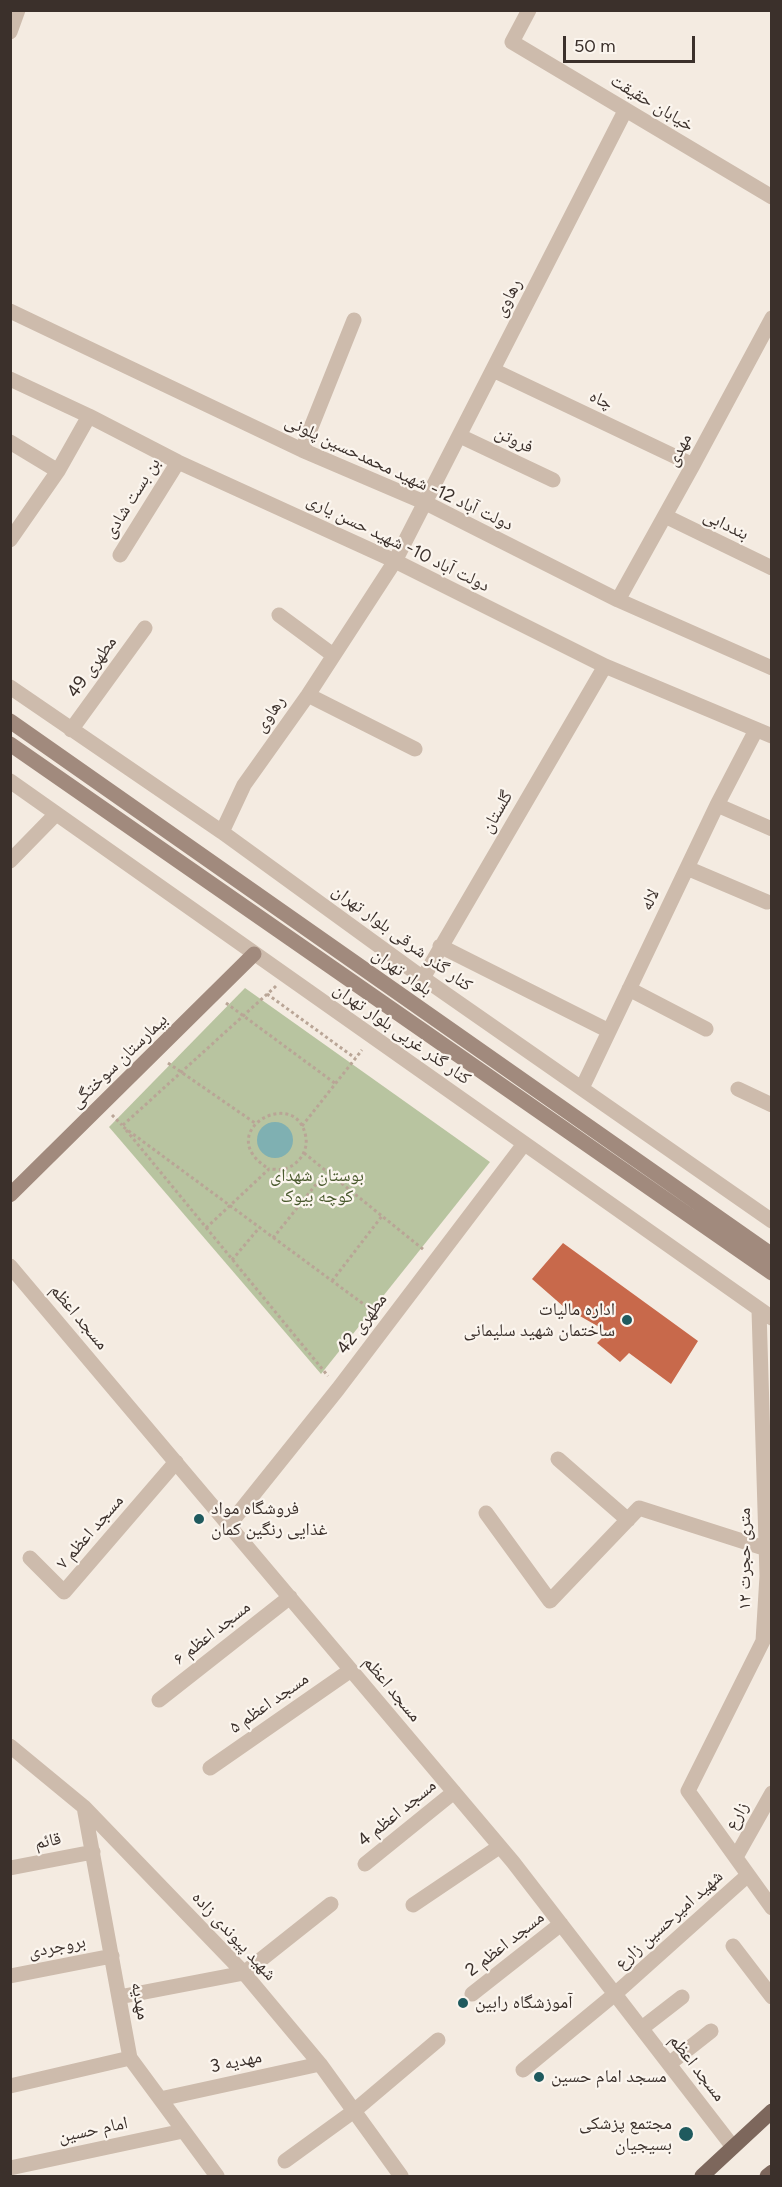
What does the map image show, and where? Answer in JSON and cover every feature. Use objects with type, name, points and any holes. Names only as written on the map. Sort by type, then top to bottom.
[{"type":"main road","name":"بلوار تهران","points":[[10,721],[771,1255]]},
{"type":"main road","name":"بلوار تهران","points":[[10,744],[771,1273]]},
{"type":"main road","name":"بیمارستان سوختگی","points":[[10,1195],[254,954]]},
{"type":"main road","points":[[702,2176],[771,2111]]},
{"type":"main road","points":[[767,2176],[771,2172]]},
{"type":"street","points":[[10,32],[18,10]]},
{"type":"street","name":"خیابان حقیقت","points":[[529,10],[512,42],[771,197]]},
{"type":"street","name":"رهاوی","points":[[222,832],[244,785],[308,694],[394,561],[426,503],[625,111]]},
{"type":"street","name":"دولت آباد 12- شهید محمدحسین پلونی","points":[[10,311],[302,450],[426,503],[618,600],[771,668]]},
{"type":"street","name":"مهدی","points":[[618,600],[771,318]]},
{"type":"street","points":[[302,450],[354,320]]},
{"type":"street","name":"چاه","points":[[493,370],[693,465]]},
{"type":"street","name":"دولت آباد 10- شهید حسن یاری","points":[[10,379],[89,416],[178,462],[394,561],[605,666],[771,736]]},
{"type":"street","points":[[11,537],[58,471],[89,416]]},
{"type":"street","name":"فروتن","points":[[459,436],[553,480]]},
{"type":"street","points":[[10,442],[58,471]]},
{"type":"street","name":"بن بست شادی","points":[[120,555],[178,462]]},
{"type":"street","name":"بنددابی","points":[[664,516],[771,568]]},
{"type":"street","points":[[279,615],[333,655]]},
{"type":"street","name":"مطهری 49","points":[[71,730],[145,628]]},
{"type":"street","name":"گلستان","points":[[423,978],[605,666]]},
{"type":"street","name":"کنار گذر شرقی بلوار تهران","points":[[10,687],[222,832],[423,978],[771,1221]]},
{"type":"street","points":[[308,694],[415,749]]},
{"type":"street","name":"لاله","points":[[582,1088],[717,805],[756,730]]},
{"type":"street","name":"کنار گذر غربی بلوار تهران","points":[[10,781],[765,1314]]},
{"type":"street","points":[[717,805],[771,829]]},
{"type":"street","points":[[10,861],[57,814]]},
{"type":"street","points":[[687,868],[767,902]]},
{"type":"street","points":[[440,946],[609,1031]]},
{"type":"street","points":[[629,989],[706,1029]]},
{"type":"street","points":[[738,1089],[771,1105]]},
{"type":"street","name":"مطهری 42","points":[[229,1525],[338,1389],[525,1144]]},
{"type":"street","name":"مسجد اعظم","points":[[10,1266],[499,1846],[734,2147]]},
{"type":"street","name":"۱۲ متری حجرت","points":[[735,1857],[688,1791],[763,1641],[769,1576],[765,1314]]},
{"type":"street","points":[[558,1459],[628,1520]]},
{"type":"street","name":"مسجد اعظم ۷","points":[[30,1558],[64,1592],[176,1462]]},
{"type":"street","points":[[486,1512],[550,1601],[639,1508],[767,1550]]},
{"type":"street","name":"مسجد اعظم ۶","points":[[159,1700],[290,1597]]},
{"type":"street","name":"مسجد اعظم ۵","points":[[210,1768],[351,1670]]},
{"type":"street","name":"شهید پیوندی زاده","points":[[10,1746],[84,1807],[244,1973],[320,2064],[401,2176]]},
{"type":"street","points":[[10,1764],[28,1761]]},
{"type":"street","name":"مسجد اعظم 4","points":[[365,1864],[454,1792]]},
{"type":"street","name":"زارع","points":[[735,1857],[771,1793]]},
{"type":"street","name":"مهدیه","points":[[84,1807],[130,2058],[217,2176]]},
{"type":"street","points":[[413,1905],[499,1846]]},
{"type":"street","name":"قائم","points":[[10,1868],[93,1852]]},
{"type":"street","points":[[735,1857],[771,1908]]},
{"type":"street","name":"شهید امیرحسین زارع","points":[[523,2070],[615,1994],[748,1875]]},
{"type":"street","points":[[119,1997],[244,1973],[331,1904]]},
{"type":"street","name":"مسجد اعظم 2","points":[[472,1994],[561,1924]]},
{"type":"street","points":[[732,1947],[771,1997]]},
{"type":"street","name":"بروجردی","points":[[10,1976],[112,1956]]},
{"type":"street","points":[[642,2028],[682,1997]]},
{"type":"street","points":[[669,2064],[711,2031]]},
{"type":"street","points":[[285,2161],[354,2111],[438,2040]]},
{"type":"street","points":[[10,2086],[130,2058]]},
{"type":"street","name":"مهدیه 3","points":[[160,2098],[320,2064]]},
{"type":"street","name":"امام حسین","points":[[10,2168],[183,2131]]},
{"type":"path","points":[[122,1126],[286,976]]},
{"type":"path","points":[[215,994],[336,1084]]},
{"type":"path","points":[[267,994],[356,1058]]},
{"type":"path","points":[[302,1126],[373,1036]]},
{"type":"path","points":[[154,1053],[255,1124]]},
{"type":"path","points":[[103,1104],[338,1389]]},
{"type":"path","points":[[279,1113],[292,1117],[302,1126],[306,1139],[304,1153],[295,1164],[283,1169],[269,1169],[257,1161],[250,1150],[249,1136],[255,1124],[266,1115],[279,1113]]},
{"type":"path","points":[[122,1126],[388,1322]]},
{"type":"path","points":[[304,1153],[436,1260]]},
{"type":"path","points":[[206,1228],[269,1169]]},
{"type":"path","points":[[273,1238],[327,1172]]},
{"type":"path","points":[[332,1281],[382,1216]]},
{"type":"path","points":[[232,1260],[259,1228]]},
{"type":"green space","name":"بوستان شهدای کوچه بیوک","points":[[245,988],[490,1162],[321,1374],[109,1127]]},
{"type":"water","points":[[275,1122],[288,1127],[293,1140],[288,1153],[275,1158],[262,1153],[257,1140],[262,1127]]},
{"type":"building","name":"اداره مالیات ساختمان شهید سلیمانی","points":[[563,1243],[698,1341],[671,1384],[629,1353],[620,1362],[597,1343],[608,1332],[564,1307],[532,1279]]},
{"type":"place","name":"اداره مالیات ساختمان شهید سلیمانی","points":[[627,1320]]},
{"type":"place","name":"فروشگاه مواد غذایی رنگین کمان","points":[[199,1519]]},
{"type":"place","name":"آموزشگاه رابین","points":[[463,2003]]},
{"type":"place","name":"مسجد امام حسین","points":[[539,2077]]},
{"type":"place","name":"مجتمع پزشکی بسیجیان","points":[[686,2134]]}]
